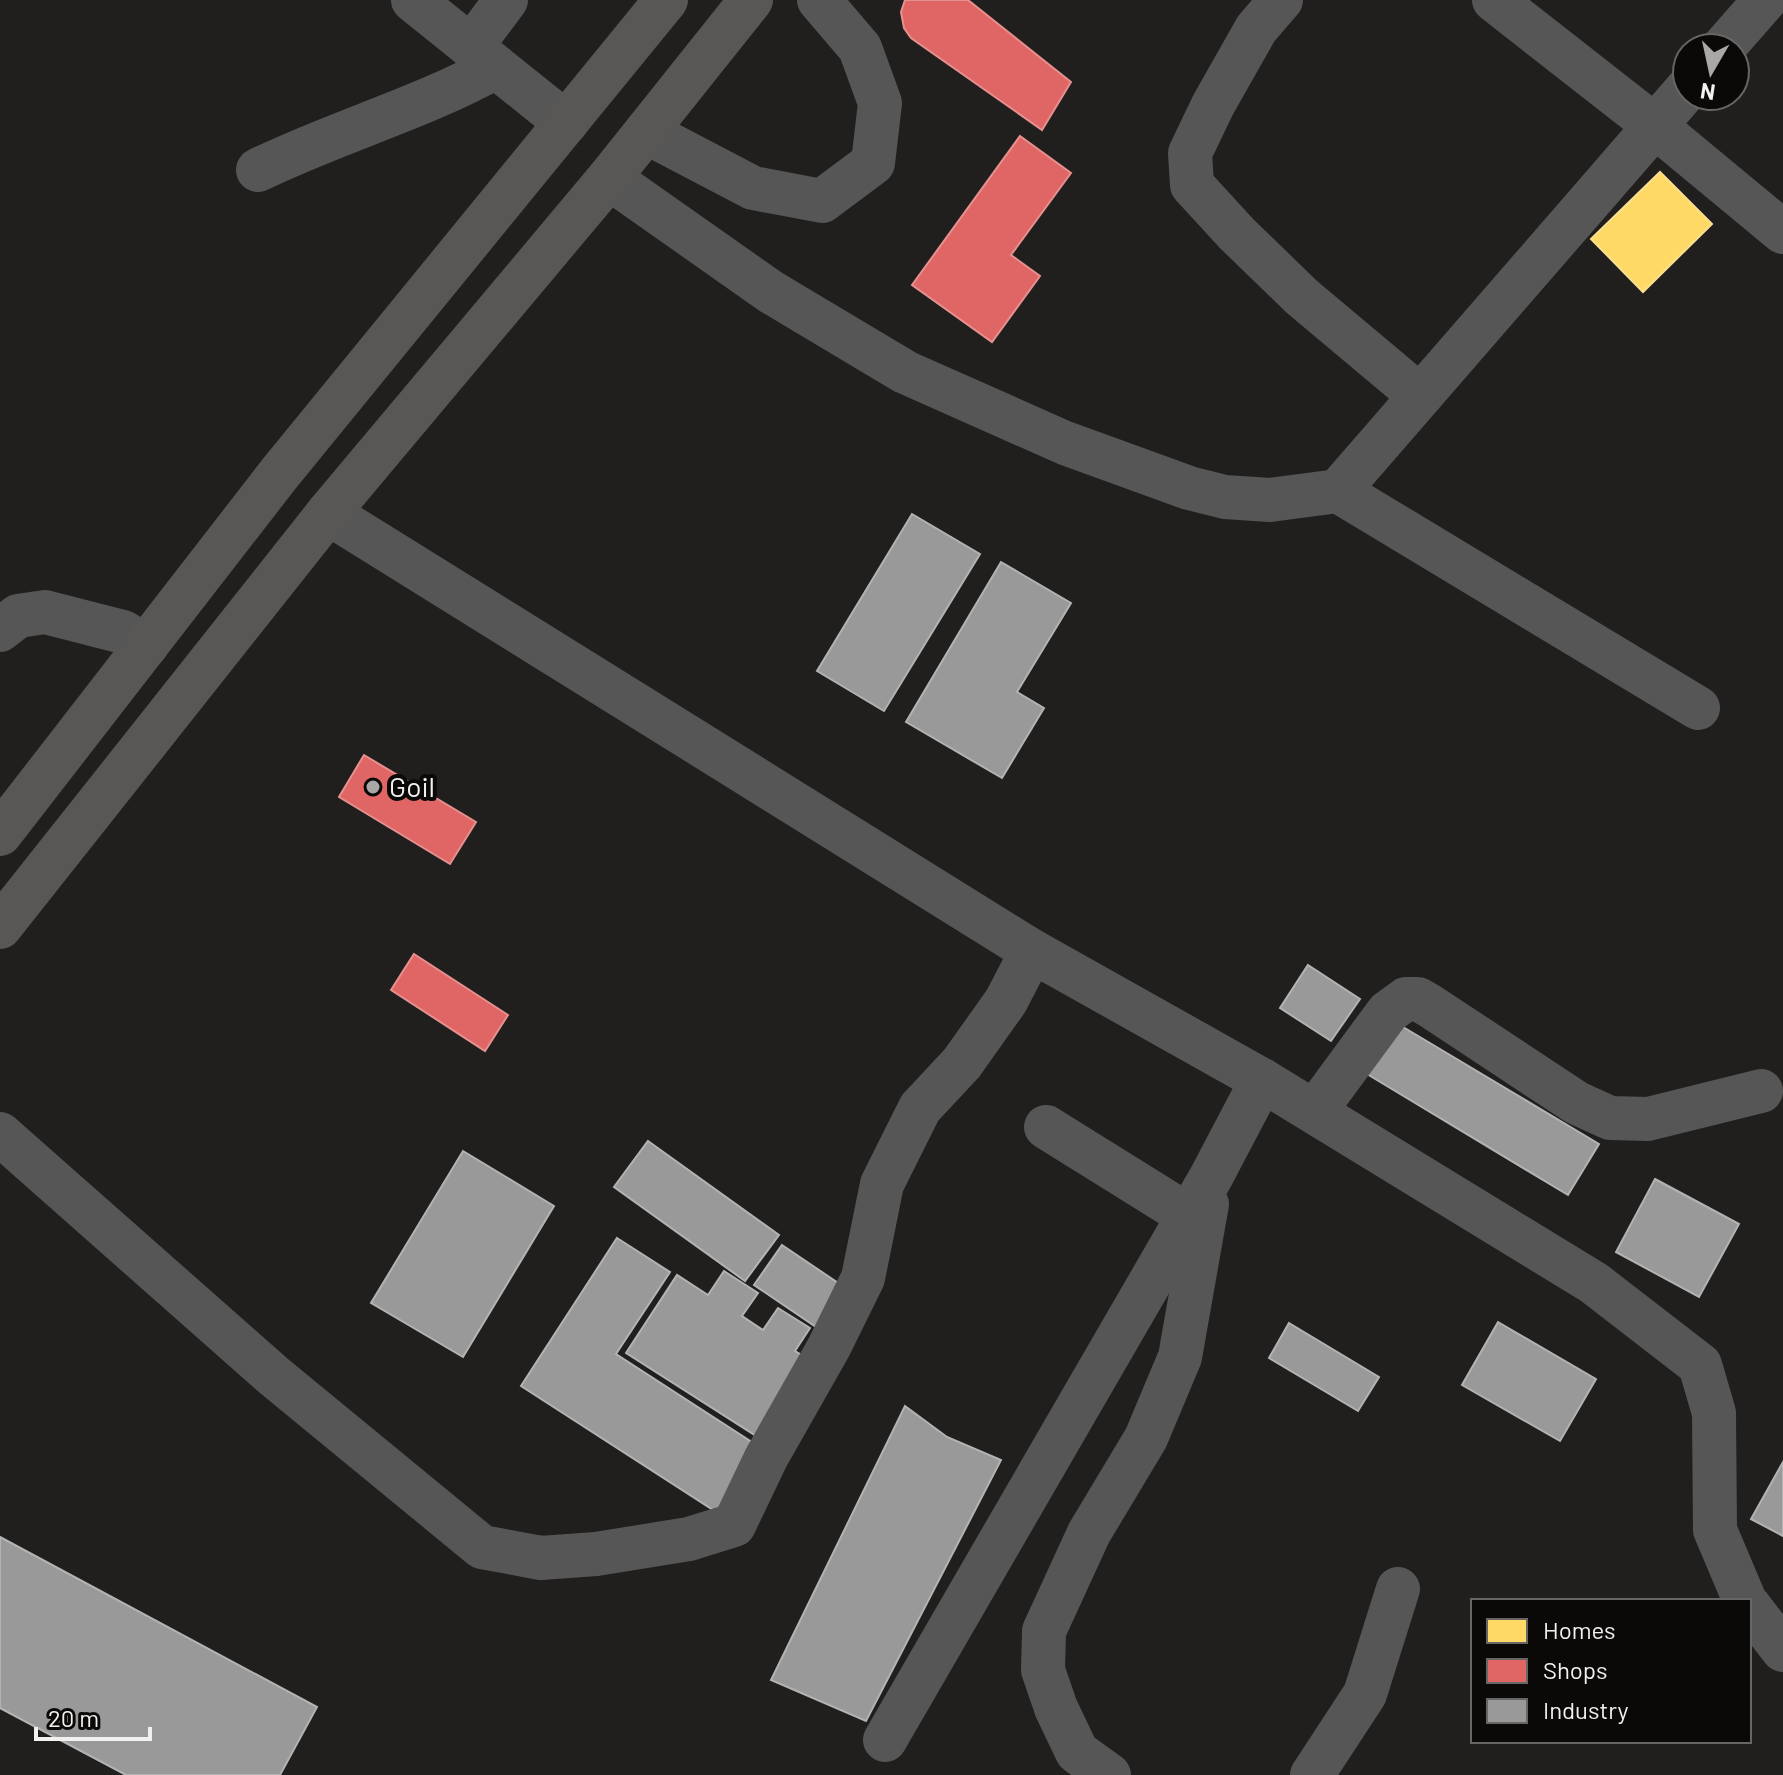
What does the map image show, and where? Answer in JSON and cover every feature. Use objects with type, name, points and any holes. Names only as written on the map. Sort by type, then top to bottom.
[{"type":"main road","points":[[0,834],[279,474],[666,0]]},
{"type":"main road","points":[[0,927],[328,513],[609,178],[751,0]]},
{"type":"street","points":[[413,0],[566,123]]},
{"type":"street","points":[[258,170],[310,145],[457,89],[484,57],[506,0]]},
{"type":"street","points":[[646,132],[753,188],[822,201],[873,163],[880,103],[860,48],[819,0]]},
{"type":"street","points":[[1281,0],[1256,29],[1201,129],[1190,153],[1192,185],[1302,297],[1420,396]]},
{"type":"street","points":[[1494,0],[1655,126],[1783,232]]},
{"type":"street","points":[[1737,32],[1765,0]]},
{"type":"street","points":[[1338,491],[1671,108]]},
{"type":"street","points":[[609,178],[771,292],[905,372],[1065,443],[1189,488],[1225,497],[1270,500],[1338,491],[1698,708]]},
{"type":"street","points":[[328,513],[1032,951],[1315,1111],[1594,1283],[1700,1365],[1714,1413],[1715,1530],[1745,1599]]},
{"type":"street","points":[[0,630],[18,616],[45,612],[123,632],[146,646]]},
{"type":"street","points":[[0,1134],[274,1376],[482,1547],[541,1558],[652,1546],[734,1525],[766,1458],[829,1347],[863,1278],[882,1184],[920,1108],[962,1063],[999,1011],[1032,951]]},
{"type":"street","points":[[1315,1111],[1388,1012],[1406,999],[1418,999],[1577,1103],[1610,1118],[1648,1119],[1761,1091]]},
{"type":"street","points":[[885,1740],[1189,1216],[1262,1080]]},
{"type":"street","points":[[1046,1127],[1189,1216]]},
{"type":"street","points":[[1109,1775],[1077,1752],[1056,1708],[1043,1670],[1044,1631],[1089,1533],[1146,1438],[1180,1357],[1211,1177]]},
{"type":"street","points":[[1312,1775],[1365,1694],[1398,1589]]},
{"type":"street","points":[[1751,1608],[1783,1650]]},
{"type":"building: Homes","points":[[1660,172],[1712,224],[1643,292],[1591,239]]},
{"type":"building: Shops","points":[[905,0],[968,0],[1071,82],[1042,130],[911,38],[904,28],[901,12]]},
{"type":"building: Shops","points":[[1020,136],[1071,173],[1011,255],[1040,276],[992,342],[912,285]]},
{"type":"building: Shops","points":[[364,755],[476,822],[450,864],[339,797]]},
{"type":"building: Shops","points":[[414,954],[508,1015],[485,1051],[391,990]]},
{"type":"building: Industry","points":[[912,514],[980,554],[884,711],[817,671]]},
{"type":"building: Industry","points":[[1001,562],[1071,603],[1017,692],[1044,708],[1002,778],[906,722]]},
{"type":"building: Industry","points":[[1308,965],[1360,999],[1331,1041],[1280,1008]]},
{"type":"building: Industry","points":[[1393,1021],[1599,1144],[1568,1195],[1362,1071]]},
{"type":"building: Industry","points":[[648,1141],[779,1235],[745,1281],[614,1187]]},
{"type":"building: Industry","points":[[463,1151],[554,1206],[463,1357],[371,1303]]},
{"type":"building: Industry","points":[[1655,1179],[1739,1224],[1699,1297],[1616,1252]]},
{"type":"building: Industry","points":[[617,1238],[670,1272],[616,1354],[764,1450],[721,1515],[521,1386]]},
{"type":"building: Industry","points":[[782,1245],[850,1291],[822,1331],[754,1285]]},
{"type":"building: Industry","points":[[724,1271],[758,1293],[742,1316],[763,1330],[778,1308],[810,1328],[795,1351],[815,1363],[764,1441],[626,1353],[677,1275],[708,1295]]},
{"type":"building: Industry","points":[[1498,1322],[1596,1379],[1560,1441],[1462,1385]]},
{"type":"building: Industry","points":[[1289,1323],[1379,1377],[1358,1411],[1269,1358]]},
{"type":"building: Industry","points":[[905,1406],[947,1437],[1001,1460],[866,1721],[771,1680]]},
{"type":"building: Industry","points":[[1783,1462],[1783,1536],[1751,1519]]},
{"type":"building: Industry","points":[[0,1537],[317,1707],[280,1775],[126,1775],[0,1708]]},
{"type":"place","name":"Goil","points":[[373,787]]}]
